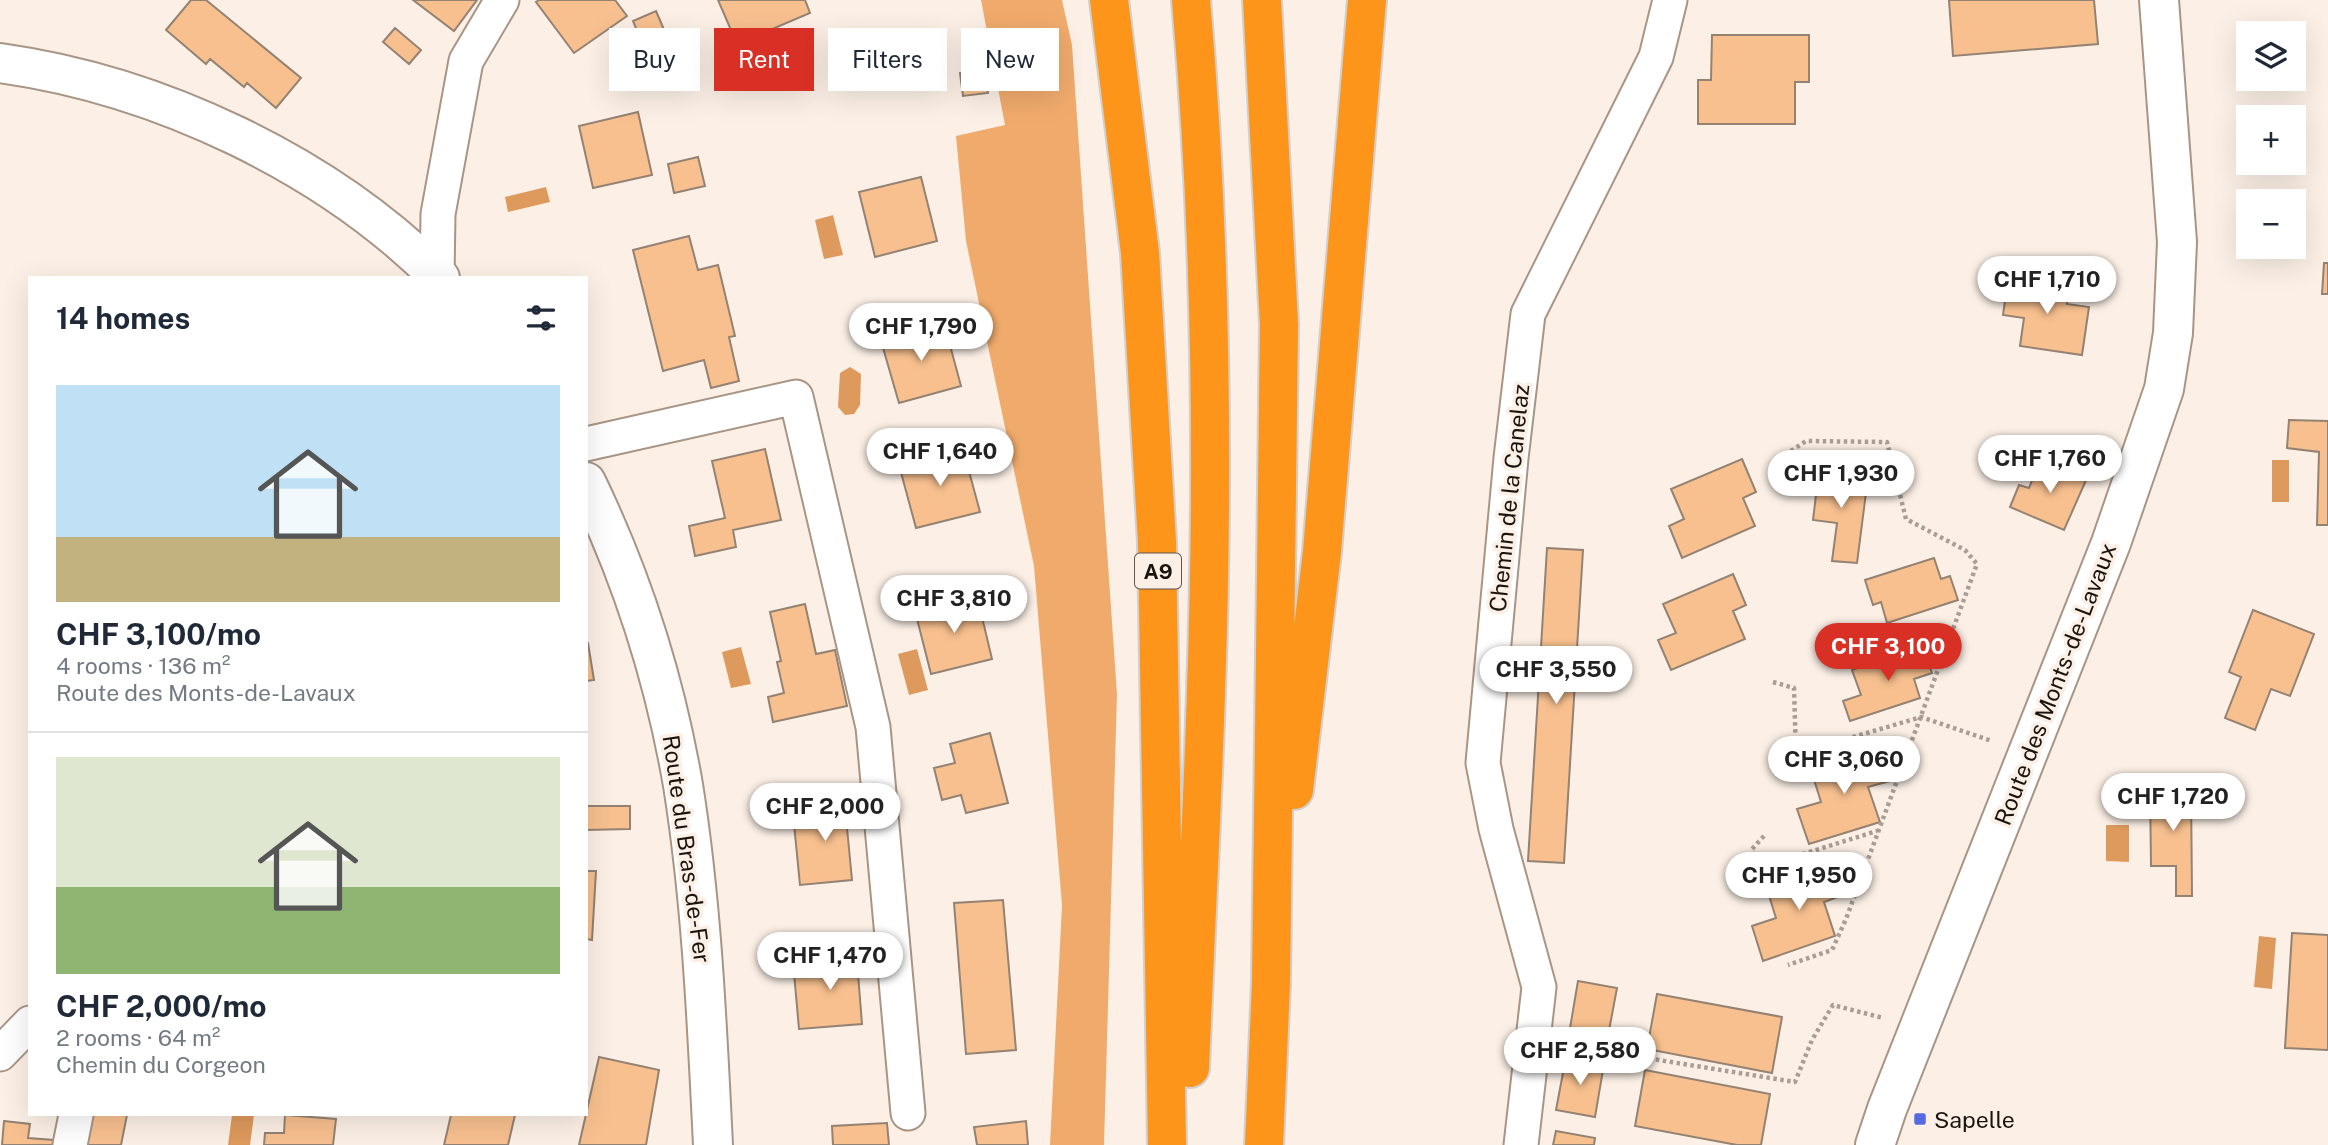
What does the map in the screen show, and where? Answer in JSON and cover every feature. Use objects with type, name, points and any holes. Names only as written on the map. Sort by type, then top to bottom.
[{"type":"highway","name":"A9","points":[[1109,0],[1140,253],[1157,542],[1167,1145]]},
{"type":"highway","name":"A9","points":[[1186,1145],[1206,691],[1210,382],[1207,237],[1191,0]]},
{"type":"highway","points":[[1262,0],[1279,324],[1271,983],[1264,1145]]},
{"type":"highway","points":[[1271,983],[1322,552],[1367,0]]},
{"type":"street","points":[[438,276],[438,214],[466,61],[502,0]]},
{"type":"street","name":"Chemin de la Canelaz","points":[[1521,1145],[1539,987],[1496,829],[1483,763],[1511,458],[1528,314],[1656,57],[1670,0]]},
{"type":"street","name":"Route des Monts-de-Lavaux","points":[[1875,1145],[2111,543],[2164,389],[2173,333],[2177,242],[2159,0]]},
{"type":"street","points":[[0,63],[38,68],[129,92],[220,128],[309,175],[383,227],[437,276]]},
{"type":"street","points":[[588,444],[796,397],[873,727],[908,1113]]},
{"type":"street","name":"Route du Bras-de-Fer","points":[[588,486],[609,530],[636,603],[663,694],[682,784],[706,993],[713,1145]]},
{"type":"street","points":[[0,1054],[28,1025]]},
{"type":"street","points":[[70,1145],[76,1116]]},
{"type":"path","points":[[1785,455],[1807,441],[1887,442],[1906,519],[1965,550],[1977,564],[1846,919],[1832,950],[1788,965]]},
{"type":"path","points":[[1773,682],[1794,688],[1797,754],[1921,717],[1993,741]]},
{"type":"path","points":[[1765,836],[1752,849],[1758,868],[1878,831]]},
{"type":"path","points":[[1533,1038],[1796,1082],[1812,1040],[1833,1005],[1884,1018]]},
{"type":"shaded area","points":[[981,0],[1062,0],[1072,45],[1117,694],[1104,1145],[1050,1145],[1062,905],[1034,566],[966,241],[956,136],[1005,125],[998,91],[1059,91],[1059,28],[986,28]]},
{"type":"shaded area","points":[[546,187],[550,202],[508,212],[505,197]]},
{"type":"shaded area","points":[[833,215],[843,255],[824,259],[815,220]]},
{"type":"shaded area","points":[[850,367],[861,374],[860,405],[854,414],[845,415],[838,407],[840,373]]},
{"type":"shaded area","points":[[2272,460],[2289,460],[2289,502],[2272,502]]},
{"type":"shaded area","points":[[741,647],[751,684],[731,688],[722,652]]},
{"type":"shaded area","points":[[917,649],[928,690],[909,695],[898,654]]},
{"type":"shaded area","points":[[2106,825],[2129,825],[2129,862],[2106,861]]},
{"type":"shaded area","points":[[2259,936],[2276,938],[2272,989],[2254,987]]},
{"type":"shaded area","points":[[232,1116],[254,1116],[250,1145],[228,1145]]},
{"type":"building","points":[[191,0],[206,0],[301,78],[276,108],[247,83],[244,87],[210,59],[206,64],[166,30]]},
{"type":"building","points":[[413,0],[477,0],[454,31]]},
{"type":"building","points":[[615,0],[627,16],[574,53],[536,2]]},
{"type":"building","points":[[718,0],[805,0],[810,13],[775,28],[730,28]]},
{"type":"building","points":[[1949,0],[2094,0],[2098,44],[1953,56]]},
{"type":"building","points":[[656,11],[663,28],[636,28],[633,21]]},
{"type":"building","points":[[395,28],[421,50],[409,64],[383,42]]},
{"type":"building","points":[[1712,35],[1809,35],[1809,82],[1795,82],[1795,124],[1698,124],[1698,80],[1711,80]]},
{"type":"building","points":[[962,91],[988,91],[988,93],[963,96]]},
{"type":"building","points":[[638,112],[652,175],[593,188],[579,126]]},
{"type":"building","points":[[698,157],[705,186],[674,193],[668,164]]},
{"type":"building","points":[[921,177],[937,241],[875,257],[859,192]]},
{"type":"building","points":[[689,236],[698,270],[718,265],[735,336],[729,337],[739,381],[711,388],[704,360],[663,371],[633,250]]},
{"type":"building","points":[[2324,263],[2328,263],[2328,294],[2322,294]]},
{"type":"building","points":[[2008,278],[2069,286],[2067,304],[2089,307],[2082,355],[2020,346],[2024,318],[2003,315]]},
{"type":"building","points":[[944,323],[961,386],[899,403],[881,341]]},
{"type":"building","points":[[2289,420],[2328,421],[2328,525],[2317,525],[2319,452],[2287,448]]},
{"type":"building","points":[[765,449],[781,520],[733,530],[736,547],[695,556],[689,526],[725,518],[712,461]]},
{"type":"building","points":[[963,449],[980,512],[916,528],[899,465]]},
{"type":"building","points":[[1742,459],[1756,492],[1743,498],[1755,526],[1682,558],[1669,526],[1684,519],[1671,489]]},
{"type":"building","points":[[2041,459],[2087,478],[2064,530],[2010,507],[2019,485],[2029,488]]},
{"type":"building","points":[[1820,462],[1845,466],[1843,483],[1867,485],[1857,563],[1832,561],[1837,523],[1813,520]]},
{"type":"building","points":[[1547,548],[1583,550],[1564,863],[1528,861]]},
{"type":"building","points":[[1934,558],[1941,579],[1950,576],[1958,600],[1887,623],[1881,602],[1873,605],[1865,580]]},
{"type":"building","points":[[1733,574],[1746,605],[1733,611],[1745,639],[1671,670],[1658,640],[1676,633],[1663,604]]},
{"type":"building","points":[[977,596],[992,659],[931,674],[915,611]]},
{"type":"building","points":[[805,604],[816,654],[835,650],[847,706],[773,722],[768,697],[784,693],[777,662],[781,661],[770,612]]},
{"type":"building","points":[[2253,610],[2314,634],[2290,696],[2271,689],[2255,730],[2225,718],[2241,677],[2229,672]]},
{"type":"building","points":[[588,643],[594,680],[588,681]]},
{"type":"building","points":[[1923,646],[1932,673],[1914,679],[1920,698],[1850,721],[1843,701],[1861,695],[1852,670]]},
{"type":"building","points":[[990,733],[1008,803],[966,813],[961,795],[942,800],[934,768],[955,763],[950,744]]},
{"type":"building","points":[[1880,748],[1890,781],[1868,787],[1880,822],[1809,844],[1797,809],[1821,802],[1811,770]]},
{"type":"building","points":[[2191,785],[2192,896],[2176,896],[2176,866],[2151,866],[2150,786]]},
{"type":"building","points":[[843,786],[852,880],[800,885],[794,824],[825,821],[821,788]]},
{"type":"building","points":[[588,806],[630,806],[630,829],[588,830]]},
{"type":"building","points":[[1836,863],[1846,894],[1824,902],[1835,936],[1763,961],[1752,926],[1776,918],[1766,886]]},
{"type":"building","points":[[588,871],[596,871],[592,940],[588,939]]},
{"type":"building","points":[[1003,900],[1016,1050],[966,1054],[954,903]]},
{"type":"building","points":[[2292,933],[2328,935],[2328,1050],[2285,1048]]},
{"type":"building","points":[[856,948],[862,1024],[799,1029],[794,973],[823,971],[821,950]]},
{"type":"building","points":[[1578,981],[1617,988],[1607,1041],[1569,1034]]},
{"type":"building","points":[[1657,994],[1782,1017],[1772,1073],[1647,1049]]},
{"type":"building","points":[[599,1057],[659,1070],[646,1145],[579,1145],[586,1116],[588,1116]]},
{"type":"building","points":[[1566,1057],[1604,1064],[1595,1117],[1556,1110]]},
{"type":"building","points":[[1645,1070],[1770,1094],[1761,1145],[1737,1145],[1635,1126]]},
{"type":"building","points":[[82,1116],[127,1116],[121,1145],[79,1145]]},
{"type":"building","points":[[285,1116],[336,1119],[333,1145],[264,1145],[265,1133],[284,1133]]},
{"type":"building","points":[[451,1116],[515,1116],[508,1145],[444,1145]]},
{"type":"building","points":[[4,1121],[30,1124],[28,1138],[54,1140],[53,1145],[2,1145]]},
{"type":"building","points":[[1026,1121],[1028,1145],[977,1145],[974,1127]]},
{"type":"building","points":[[887,1123],[889,1145],[833,1145],[832,1126]]},
{"type":"building","points":[[1556,1131],[1595,1138],[1594,1145],[1553,1145]]},
{"type":"place","name":"Sapelle","points":[[1920,1119]]}]
